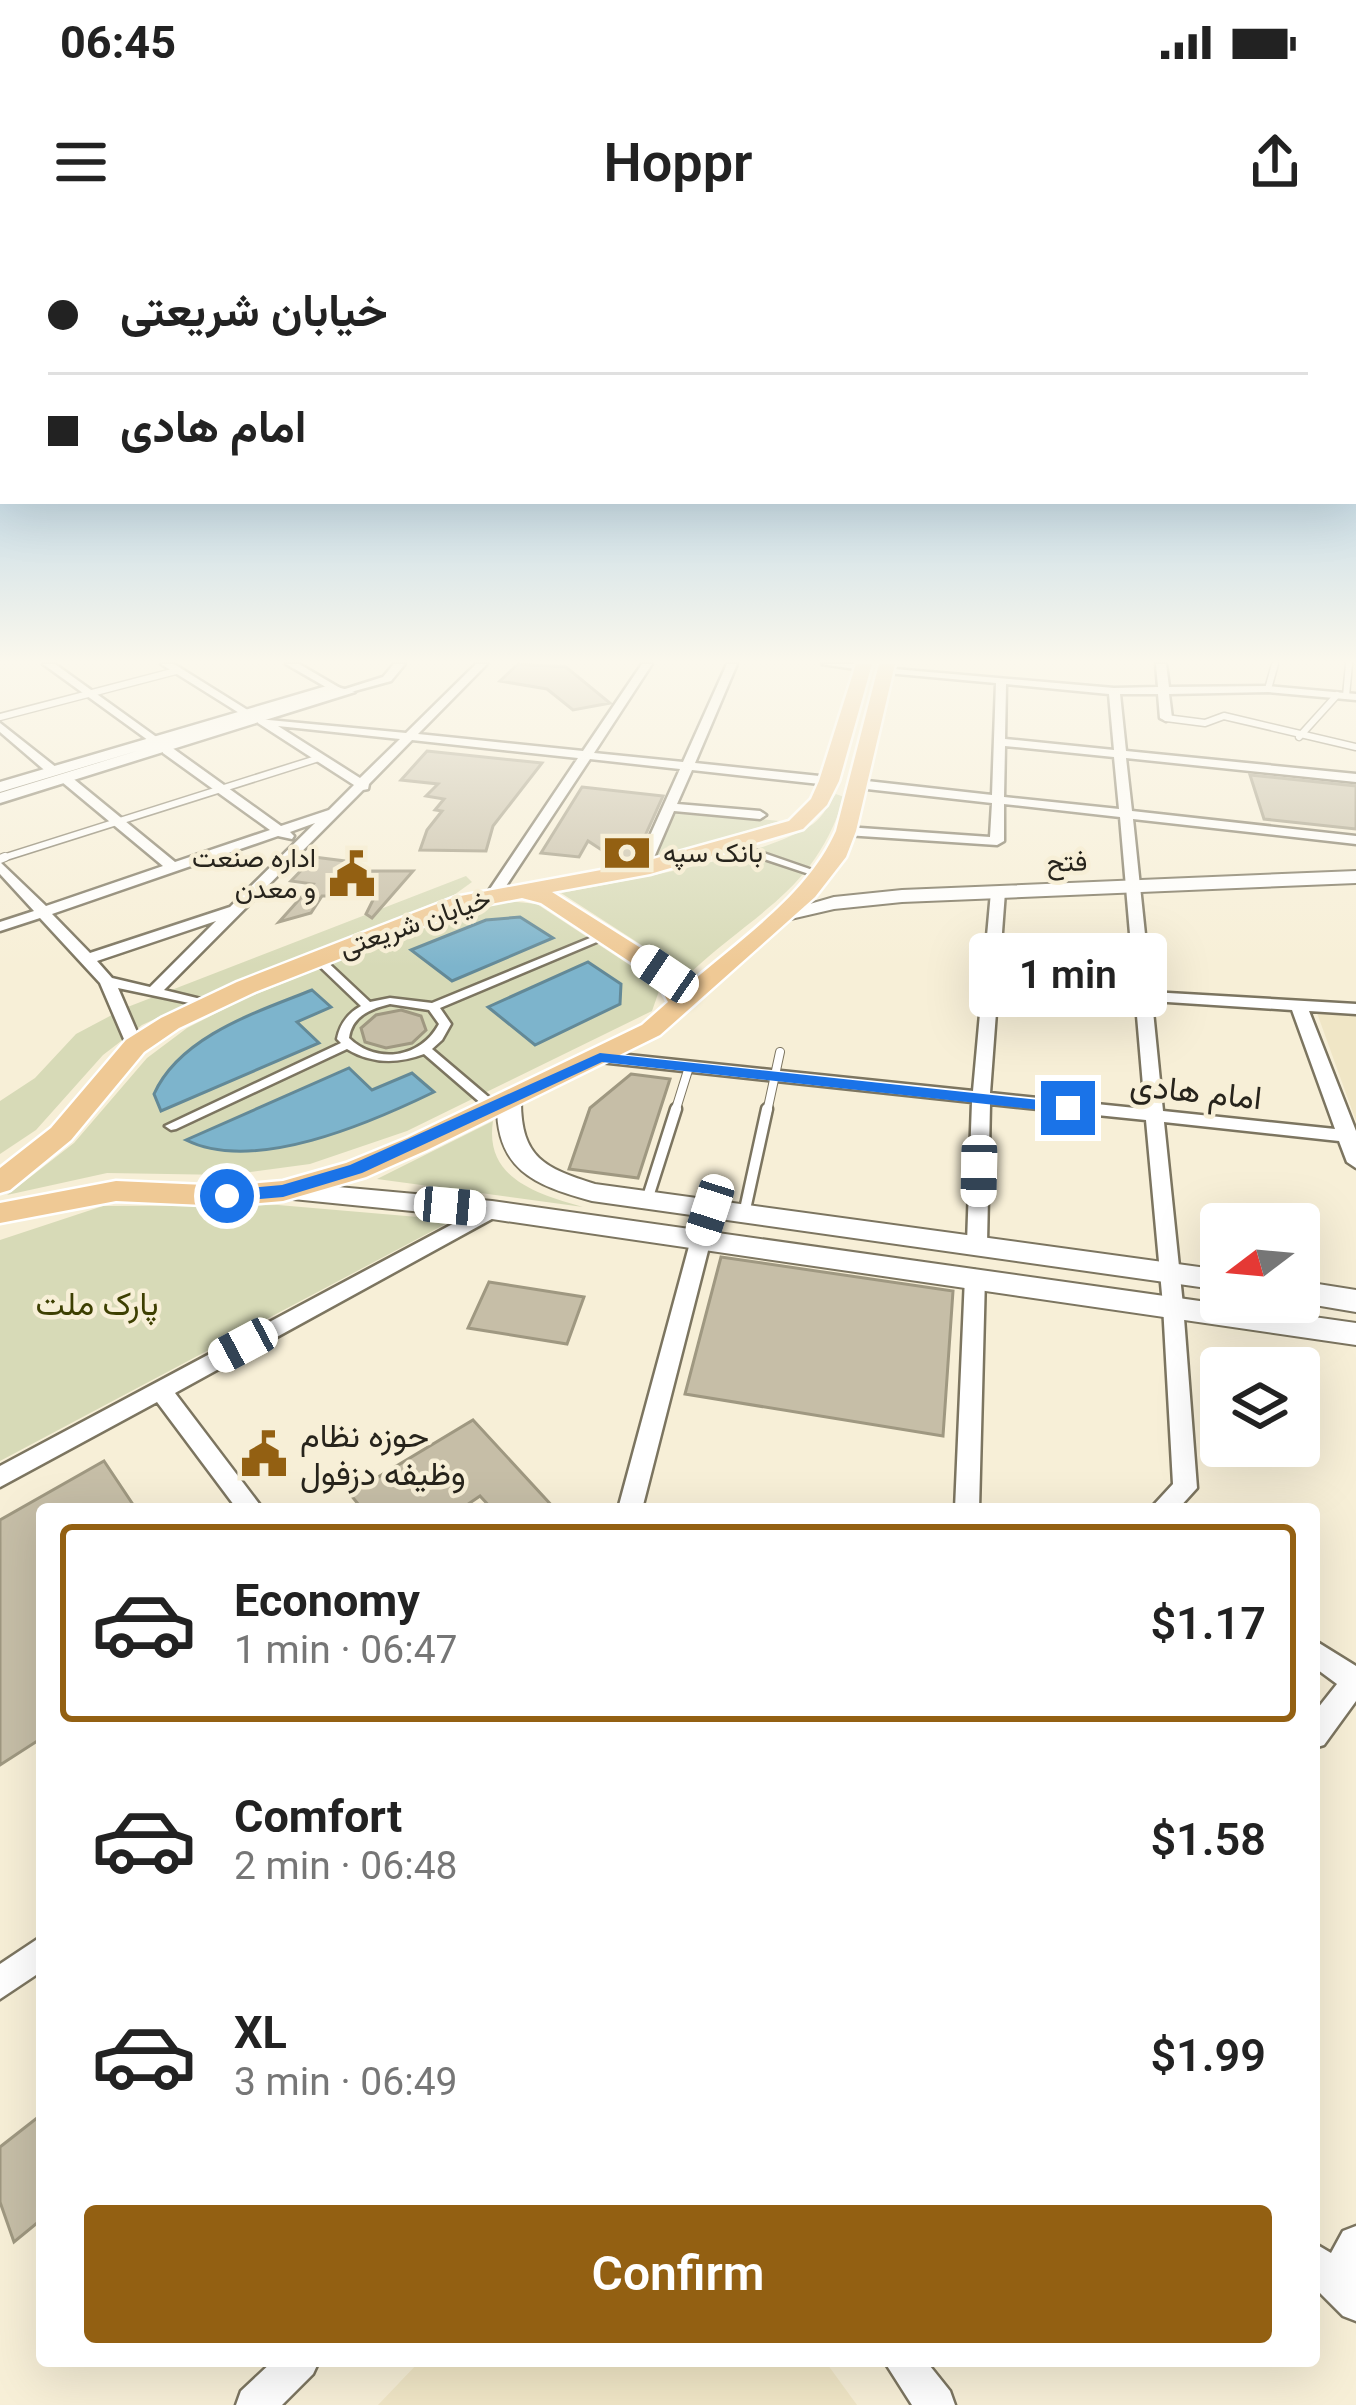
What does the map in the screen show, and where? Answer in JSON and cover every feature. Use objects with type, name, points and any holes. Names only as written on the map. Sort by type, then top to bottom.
[{"type":"main road","name":"خیابان شریعتی","points":[[0,1183],[61,1134],[135,1046],[206,1005],[423,916],[504,893],[642,869],[734,846],[807,818],[835,765]]},
{"type":"main road","points":[[283,1191],[356,1169],[502,1105],[600,1057],[682,1007],[720,966],[822,875],[846,831],[861,765]]},
{"type":"main road","points":[[829,781],[858,784]]},
{"type":"main road","points":[[822,875],[902,896]]},
{"type":"main road","name":"فتح","points":[[782,915],[834,903],[902,896],[1356,878]]},
{"type":"main road","points":[[504,893],[549,898],[607,934],[665,974],[679,992],[682,1007]]},
{"type":"main road","points":[[502,1105],[518,1155],[542,1173],[569,1184],[710,1210],[1200,1277]]},
{"type":"main road","points":[[0,1168],[61,1134]]},
{"type":"main road","points":[[0,1213],[94,1194],[139,1191],[227,1196],[283,1191],[492,1210],[1356,1334]]},
{"type":"main road","points":[[0,1226],[94,1194]]},
{"type":"main road","points":[[1320,1295],[1356,1301]]},
{"type":"street","points":[[49,765],[174,868]]},
{"type":"street","points":[[0,787],[95,765]]},
{"type":"street","points":[[189,765],[302,848]]},
{"type":"street","points":[[330,765],[364,786]]},
{"type":"street","points":[[152,993],[384,765]]},
{"type":"street","points":[[504,893],[578,765]]},
{"type":"street","points":[[667,765],[829,781]]},
{"type":"street","points":[[846,831],[997,841],[999,765]]},
{"type":"street","points":[[1121,765],[1173,1305],[1185,1488],[1169,1503]]},
{"type":"street","points":[[1228,765],[1356,778]]},
{"type":"street","points":[[642,869],[687,767]]},
{"type":"street","points":[[0,798],[60,775]]},
{"type":"street","points":[[858,784],[1356,840]]},
{"type":"street","points":[[670,807],[760,814]]},
{"type":"street","points":[[0,927],[339,811]]},
{"type":"street","points":[[734,846],[822,875]]},
{"type":"street","points":[[0,863],[106,981],[135,1046]]},
{"type":"street","points":[[977,1244],[981,1099],[998,892]]},
{"type":"street","points":[[88,959],[241,908]]},
{"type":"street","points":[[347,1045],[345,1024],[368,1007],[402,1000],[433,1007],[607,934]]},
{"type":"street","points":[[317,958],[368,1007]]},
{"type":"street","points":[[106,981],[206,1005]]},
{"type":"street","points":[[1143,996],[1356,1009]]},
{"type":"street","points":[[1299,1006],[1352,1137],[1356,1162]]},
{"type":"street","points":[[347,1045],[363,1055],[388,1059],[425,1049],[440,1038],[445,1024],[433,1007]]},
{"type":"street","points":[[170,1126],[347,1045]]},
{"type":"street","points":[[425,1049],[502,1105]]},
{"type":"street","name":"امام هادی","points":[[600,1057],[1352,1137]]},
{"type":"street","points":[[0,1477],[492,1210]]},
{"type":"street","points":[[632,1503],[710,1210]]},
{"type":"street","points":[[967,1503],[975,1277]]},
{"type":"street","points":[[160,1390],[246,1503]]},
{"type":"street","points":[[1320,1656],[1355,1682],[1320,1728]]},
{"type":"street","points":[[0,1983],[36,1956]]},
{"type":"street","points":[[1335,2282],[1356,2244]]},
{"type":"street","points":[[255,2405],[294,2367]]},
{"type":"street","points":[[908,2367],[936,2405]]},
{"type":"lane","points":[[0,863],[296,765]]},
{"type":"lane","points":[[745,1214],[780,1052]]},
{"type":"lane","points":[[647,1200],[689,1067]]},
{"type":"shaded area","points":[[1317,1013],[1356,1016],[1356,1121]]},
{"type":"shaded area","points":[[414,2367],[829,2367],[857,2405],[378,2405]]},
{"type":"green space","points":[[836,794],[844,797],[832,829],[800,878],[688,975],[561,893],[692,867],[761,847],[813,824]]},
{"type":"green space","points":[[676,811],[780,821],[654,858]]},
{"type":"green space","points":[[466,876],[472,882],[454,895],[235,982],[142,1025],[103,1055],[36,1130],[0,1154],[0,1101],[35,1078],[76,1034],[125,1008]]},
{"type":"green space","points":[[508,901],[537,904],[651,979],[659,991],[652,1011],[407,1131],[310,1164],[228,1175],[107,1173],[7,1195],[74,1143],[147,1058],[187,1028],[244,999],[447,917]]},
{"type":"green space","points":[[493,1121],[492,1141],[506,1170],[532,1189],[583,1207],[377,1179]]},
{"type":"green space","name":"پارک ملت","points":[[278,1205],[453,1220],[0,1461],[0,1240],[103,1206]]},
{"type":"water","points":[[520,917],[553,938],[452,981],[411,950],[486,920]]},
{"type":"water","points":[[588,962],[621,984],[620,1004],[535,1045],[488,1007]]},
{"type":"water","points":[[312,990],[331,1007],[297,1022],[319,1043],[161,1111],[154,1094],[182,1056],[222,1029]]},
{"type":"water","points":[[349,1068],[372,1090],[412,1073],[434,1092],[345,1130],[277,1148],[214,1149],[186,1140]]},
{"type":"building","points":[[414,765],[540,765],[493,826],[486,851],[420,850],[444,799],[426,796],[438,784],[401,780]]},
{"type":"building","points":[[1250,775],[1356,786],[1356,829],[1264,819]]},
{"type":"building","points":[[582,787],[663,796],[635,858],[620,862],[588,841],[579,857],[541,853]]},
{"type":"building","points":[[314,857],[353,862],[365,871],[413,871],[372,918],[366,914],[375,896],[322,896],[311,913],[279,922],[313,884],[291,881]]},
{"type":"building","points":[[401,1010],[421,1016],[426,1030],[412,1043],[386,1048],[365,1042],[361,1028],[376,1015]]},
{"type":"building","points":[[631,1074],[670,1079],[638,1178],[569,1169],[590,1108]]},
{"type":"building","points":[[721,1257],[953,1291],[943,1436],[685,1394]]},
{"type":"building","points":[[489,1282],[584,1297],[567,1344],[468,1328]]},
{"type":"building","points":[[473,1420],[549,1503],[486,1503],[480,1496],[470,1503],[357,1503],[350,1494]]},
{"type":"building","points":[[104,1461],[132,1503],[36,1503],[36,1742],[0,1765],[0,1520]]},
{"type":"building","points":[[36,2119],[36,2224],[14,2242],[0,2202],[0,2147]]},
{"type":"place","name":"بانک سپه","points":[[627,853]]},
{"type":"place","name":"اداره صنعت و معدن","points":[[352,874]]},
{"type":"place","name":"حوزه نظام وظیفه دزفول","points":[[264,1454]]},
{"type":"route","points":[[227,1196],[283,1191],[356,1169],[600,1057],[1068,1108]]}]
